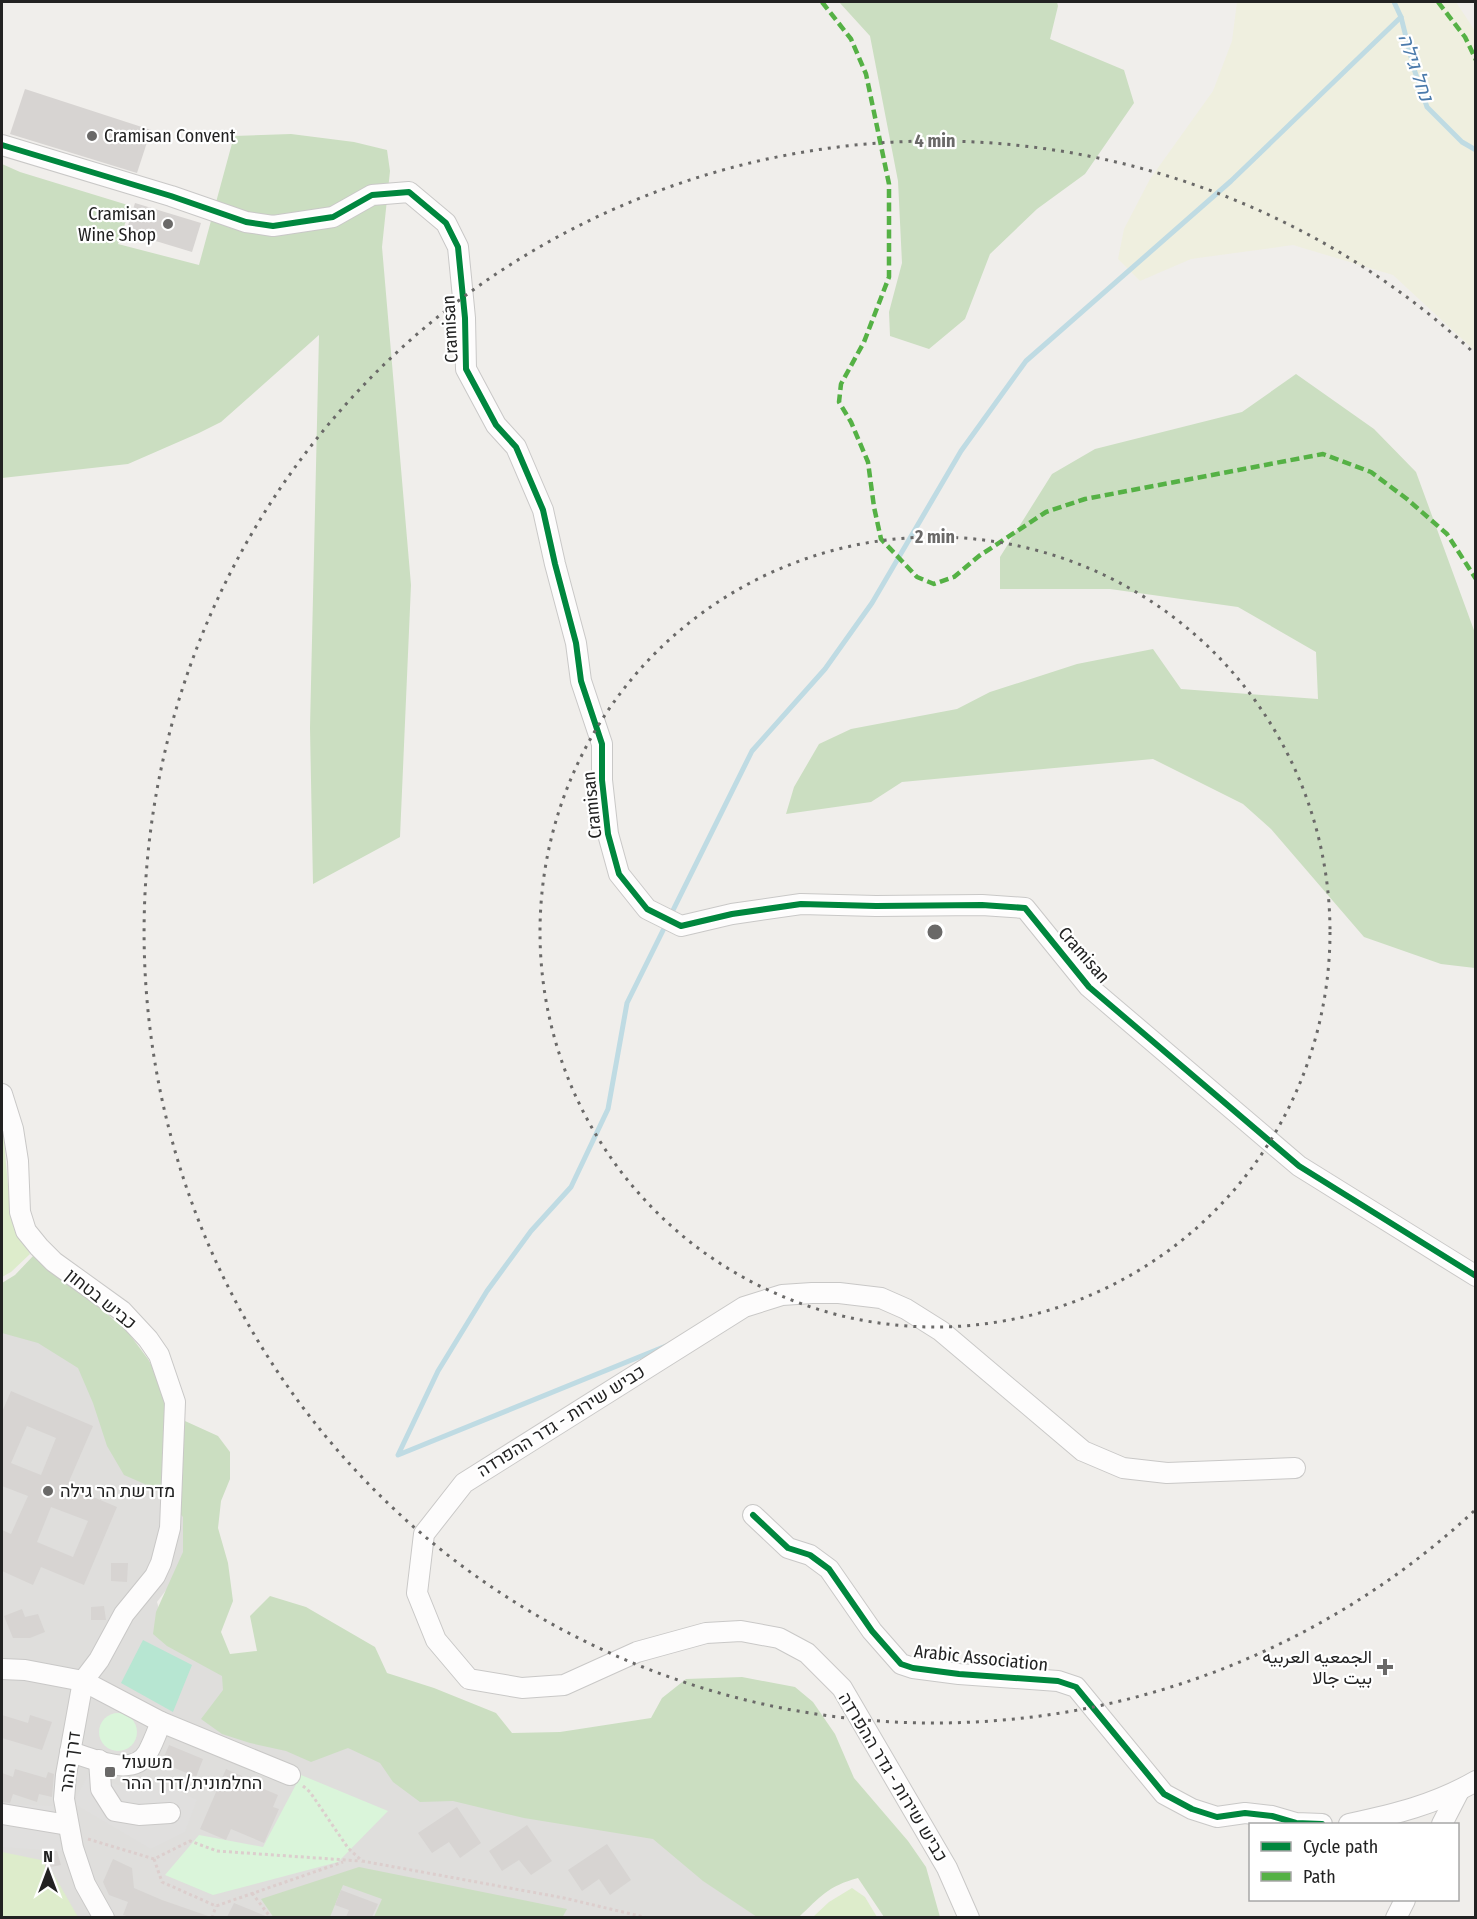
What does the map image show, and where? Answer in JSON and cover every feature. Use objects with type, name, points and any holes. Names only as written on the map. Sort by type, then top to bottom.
[{"type":"street","name":"Cramisan","points":[[2,145],[171,196],[246,222],[273,226],[333,217],[372,195],[409,192],[446,223],[458,247],[465,307],[466,369],[496,425],[516,447],[543,510],[576,643],[581,681],[602,744],[602,780],[608,834],[619,874],[647,909],[681,926],[732,914],[801,904],[982,905],[1025,908],[1089,987],[1299,1166],[1476,1276]]},
{"type":"street","name":"כביש בטחון","points":[[2,1094],[14,1129],[20,1212],[26,1230],[54,1262],[122,1311],[148,1339],[159,1355],[175,1402],[170,1528],[161,1563],[155,1576],[124,1614],[99,1660],[83,1681]]},
{"type":"street","name":"כביש שירות - גדר ההפרדה","points":[[969,1917],[947,1868],[842,1688],[807,1653],[779,1638],[741,1630],[706,1633],[637,1652],[564,1684],[522,1688],[470,1679],[436,1640],[417,1593],[424,1534],[464,1483],[499,1459],[744,1307],[782,1295],[839,1293],[881,1298],[906,1310],[941,1330],[1083,1450],[1123,1468],[1167,1473],[1295,1468]]},
{"type":"street","name":"Arabic Association","points":[[753,1515],[788,1548],[810,1556],[829,1569],[872,1630],[901,1664],[959,1674],[1058,1681],[1076,1687],[1164,1794],[1192,1809],[1217,1817],[1245,1813],[1272,1816],[1296,1823]]},
{"type":"street","points":[[2,1669],[25,1670],[83,1681],[161,1722],[290,1775]]},
{"type":"street","name":"דרך ההר","points":[[83,1681],[64,1799],[69,1829],[85,1884],[104,1917]]},
{"type":"street","points":[[70,1752],[125,1767],[137,1763],[147,1754],[161,1722]]},
{"type":"street","points":[[99,1760],[101,1789],[115,1811],[139,1815],[170,1813]]},
{"type":"street","points":[[1354,1823],[1406,1812],[1467,1786]]},
{"type":"street","points":[[1443,1823],[1467,1786]]},
{"type":"street","points":[[2,1814],[69,1829]]},
{"type":"street","points":[[1396,1917],[1404,1901]]},
{"type":"path","points":[[290,1775],[310,1792],[348,1848],[362,1861]]},
{"type":"path","points":[[69,1829],[154,1859],[190,1841],[217,1851],[362,1861],[564,1898],[648,1917]]},
{"type":"path","points":[[154,1859],[162,1882],[216,1906],[346,1860]]},
{"type":"path","points":[[252,1893],[271,1917]]},
{"type":"path","points":[[212,1917],[216,1906]]},
{"type":"shaded area","points":[[2,1325],[87,1352],[195,1485],[185,1565],[157,1602],[166,1634],[753,1857],[800,1917],[58,1917],[2,1853]]},
{"type":"shaded area","points":[[88,1775],[121,1786],[157,1782],[197,1800],[185,1832],[151,1849],[73,1803]]},
{"type":"shaded area","points":[[2,1804],[53,1806],[62,1851],[2,1847]]},
{"type":"green space","points":[[839,2],[1057,2],[1050,39],[1124,70],[1134,103],[1085,174],[1037,209],[990,254],[965,319],[929,349],[890,336],[889,312],[902,263],[898,181],[870,36]]},
{"type":"green space","points":[[1237,2],[1456,2],[1475,31],[1475,351],[1393,275],[1293,245],[1191,259],[1140,281],[1118,259],[1124,229],[1150,179],[1213,91],[1232,41]]},
{"type":"green space","points":[[291,134],[354,142],[387,150],[390,171],[382,247],[411,585],[400,837],[313,884],[310,728],[319,335],[221,422],[199,433],[128,464],[2,478],[2,164],[20,172],[131,206],[118,244],[199,265],[234,136]]},
{"type":"green space","points":[[1296,374],[1374,429],[1416,472],[1475,633],[1475,968],[1441,964],[1364,937],[1271,829],[1243,804],[1153,759],[902,782],[871,802],[786,814],[794,787],[819,744],[851,729],[957,709],[990,692],[1077,664],[1153,649],[1181,689],[1318,699],[1316,652],[1238,607],[1110,589],[1000,589],[1000,557],[1052,474],[1095,449],[1242,412]]},
{"type":"green space","points":[[2,1119],[10,1208],[13,1222],[30,1254],[11,1272],[2,1277]]},
{"type":"green space","points":[[34,1255],[127,1331],[148,1359],[165,1389],[174,1416],[218,1436],[230,1452],[230,1479],[221,1501],[218,1528],[228,1563],[233,1601],[221,1632],[230,1654],[257,1651],[250,1616],[270,1596],[306,1607],[375,1647],[387,1673],[434,1688],[496,1713],[512,1733],[560,1732],[651,1718],[662,1698],[686,1679],[742,1677],[795,1687],[813,1702],[835,1734],[854,1778],[908,1841],[926,1867],[940,1917],[884,1917],[858,1878],[832,1889],[799,1917],[757,1917],[703,1881],[653,1839],[524,1818],[453,1801],[420,1802],[393,1782],[380,1763],[348,1748],[311,1762],[286,1751],[222,1734],[201,1719],[223,1690],[222,1676],[167,1646],[153,1634],[156,1612],[183,1552],[183,1517],[156,1489],[124,1475],[107,1446],[93,1403],[78,1368],[38,1343],[2,1333],[2,1283],[15,1275]]},
{"type":"green space","points":[[143,1640],[192,1665],[173,1712],[121,1683]]},
{"type":"green space","points":[[118,1713],[125,1714],[131,1719],[136,1725],[136,1739],[131,1745],[125,1750],[118,1751],[111,1750],[105,1745],[100,1739],[99,1732],[100,1725],[105,1719],[111,1714]]},
{"type":"green space","points":[[301,1775],[388,1811],[338,1862],[213,1895],[165,1875],[199,1835],[263,1847]]},
{"type":"green space","points":[[2,1852],[46,1861],[78,1917],[2,1917]]},
{"type":"green space","points":[[359,1867],[567,1909],[562,1918],[374,1917],[382,1899],[343,1885],[330,1917],[274,1918],[261,1899]]},
{"type":"green space","points":[[852,1888],[865,1897],[877,1917],[813,1917],[829,1902]]},
{"type":"building","points":[[25,89],[151,130],[137,173],[10,134]]},
{"type":"building","points":[[135,203],[201,223],[192,252],[126,232]]},
{"type":"building","name":"מדרשת הר גילה","points":[[11,1391],[93,1426],[67,1486],[117,1507],[84,1585],[41,1567],[33,1585],[2,1571],[2,1530],[11,1534],[28,1496],[2,1486],[2,1412]],"holes":[[[27,1426],[56,1438],[41,1475],[11,1463]],[[51,1507],[88,1521],[73,1557],[37,1542]]]},
{"type":"building","points":[[111,1563],[128,1563],[127,1582],[111,1581]]},
{"type":"building","points":[[104,1606],[106,1620],[91,1620],[91,1607]]},
{"type":"building","points":[[22,1609],[25,1617],[38,1614],[45,1632],[30,1638],[13,1638],[4,1616]]},
{"type":"building","points":[[2,1715],[28,1723],[30,1715],[52,1722],[42,1750],[2,1738]]},
{"type":"building","points":[[169,1745],[203,1759],[196,1777],[170,1766],[173,1761],[164,1757]]},
{"type":"building","points":[[15,1769],[46,1778],[48,1772],[54,1774],[52,1797],[39,1794],[37,1802],[13,1794],[10,1803],[2,1802],[2,1773],[13,1777]]},
{"type":"building","points":[[226,1769],[278,1795],[273,1807],[279,1809],[264,1843],[231,1829],[226,1840],[200,1829]]},
{"type":"building","points":[[457,1807],[481,1843],[460,1858],[449,1842],[432,1853],[418,1833]]},
{"type":"building","points":[[527,1825],[552,1861],[531,1875],[519,1860],[502,1871],[489,1851]]},
{"type":"building","points":[[607,1844],[631,1880],[610,1895],[599,1879],[582,1891],[568,1870]]},
{"type":"building","points":[[45,1850],[57,1851],[61,1865],[45,1868]]},
{"type":"building","points":[[113,1859],[132,1868],[134,1888],[208,1916],[130,1917],[123,1915],[128,1902],[109,1895],[103,1882]]},
{"type":"building","points":[[341,1890],[378,1904],[372,1917],[346,1917],[349,1910],[335,1905]]},
{"type":"building","points":[[234,1903],[268,1917],[227,1917]]},
{"type":"waterway","name":"נחל גילה","points":[[1394,2],[1401,17],[1414,69],[1427,107],[1462,142],[1476,150]]},
{"type":"waterway","points":[[666,1346],[398,1455],[438,1371],[487,1291],[531,1231],[571,1187],[608,1109],[627,1003],[752,751],[825,669],[872,603],[961,451],[1026,361],[1231,181],[1401,17]]},
{"type":"marked path","points":[[822,2],[851,39],[866,74],[889,184],[889,277],[864,342],[841,384],[839,402],[851,422],[868,462],[881,539],[917,577],[934,584],[954,577],[979,556],[1046,512],[1085,499],[1323,454],[1371,472],[1407,499],[1447,534],[1476,579]]},
{"type":"marked path","points":[[1438,2],[1465,37],[1476,60]]},
{"type":"cycle path","points":[[2,145],[171,196],[246,222],[273,226],[333,217],[372,195],[409,192],[446,223],[458,247],[465,318],[466,369],[496,425],[516,447],[543,510],[576,643],[581,681],[602,744],[602,780],[608,834],[619,874],[647,909],[681,926],[732,914],[801,904],[982,905],[1025,908],[1089,987],[1299,1166],[1476,1276]]},
{"type":"cycle path","points":[[753,1515],[788,1548],[810,1555],[829,1569],[872,1631],[901,1664],[913,1668],[959,1674],[1058,1681],[1076,1687],[1164,1794],[1192,1809],[1217,1817],[1245,1813],[1272,1816],[1296,1823]]},
{"type":"place","name":"Cramisan Convent","points":[[92,136]]},
{"type":"place","name":"Cramisan Wine Shop","points":[[168,224]]},
{"type":"place","name":"מדרשת הר גילה","points":[[48,1491]]},
{"type":"place","name":"الجمعيه العربيه بيت جالا","points":[[1385,1667]]},
{"type":"place","name":"משעול החלמונית/דרך ההר","points":[[110,1772]]}]
